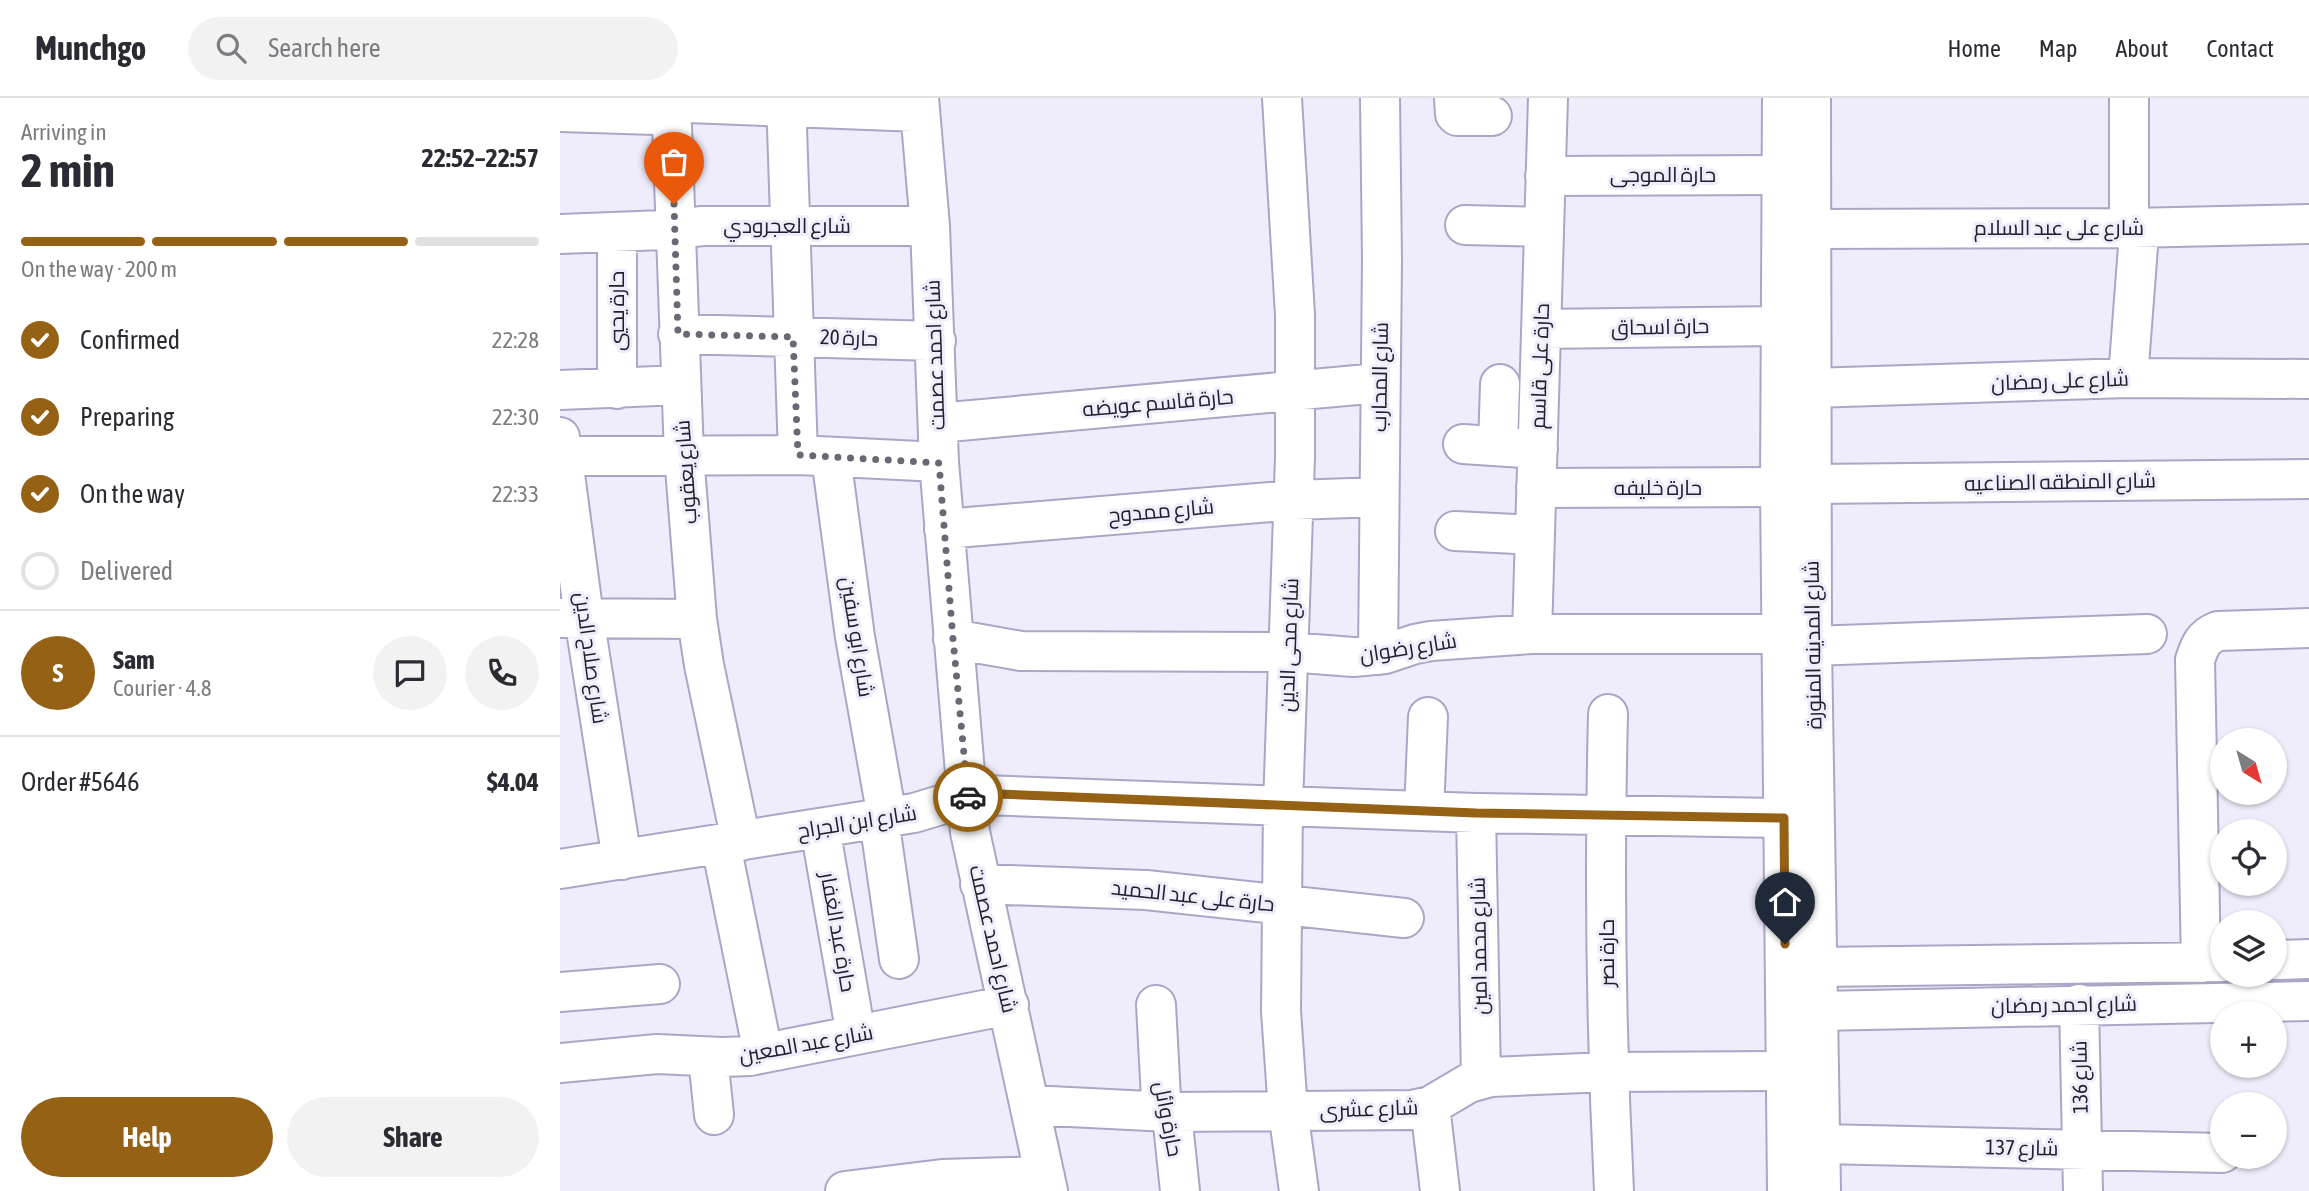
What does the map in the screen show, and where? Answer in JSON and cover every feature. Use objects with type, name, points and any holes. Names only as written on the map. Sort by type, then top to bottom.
[{"type":"street","name":"شارع محى الدين","points":[[1282,98],[1295,316],[1295,390],[1294,500],[1283,806],[1281,1026],[1288,1111],[1299,1191]]},
{"type":"street","name":"شارع المحارب","points":[[1378,655],[1382,260],[1380,98]]},
{"type":"street","points":[[1454,98],[1457,116],[1492,116]]},
{"type":"street","name":"حارة على قاسم","points":[[1532,634],[1548,98]]},
{"type":"street","name":"شارع المدينه المنورة","points":[[1782,98],[1779,326],[1796,486],[1797,640],[1819,1011],[1821,1191]]},
{"type":"street","name":"شارع المدينه المنورة","points":[[1796,486],[1811,388],[1811,98]]},
{"type":"street","points":[[2128,378],[2138,247],[2129,214],[2129,98]]},
{"type":"street","points":[[560,112],[655,115],[671,102],[920,105]]},
{"type":"street","name":"شارع يعقوب","points":[[671,102],[684,455],[697,619],[763,1053]]},
{"type":"street","name":"شارع ابو سفين","points":[[786,102],[793,337],[814,456],[855,637],[883,818],[899,959]]},
{"type":"street","name":"شارع احمد عصمت","points":[[920,105],[930,226],[939,463],[970,832],[1046,1183]]},
{"type":"street","name":"حارة الموجى","points":[[1545,176],[1780,175]]},
{"type":"street","name":"شارع على عبد السلام","points":[[1810,229],[2131,228],[2309,224]]},
{"type":"street","points":[[1465,225],[1544,227]]},
{"type":"street","name":"شارع العجرودي","points":[[560,234],[703,226],[930,226]]},
{"type":"street","name":"حارة يحيي","points":[[617,232],[617,389]]},
{"type":"street","name":"حارة اسحاق","points":[[1541,329],[1779,326]]},
{"type":"street","name":"حارة 20","points":[[678,334],[936,341]]},
{"type":"street","name":"شارع على رمضان","points":[[1811,388],[2128,378],[2309,379]]},
{"type":"street","name":"حارة قاسم عويضه","points":[[938,423],[1379,383]]},
{"type":"street","points":[[1500,384],[1480,445],[1538,449]]},
{"type":"street","points":[[560,390],[681,385]]},
{"type":"street","points":[[561,450],[814,456],[939,463]]},
{"type":"street","name":"شارع صلاح الدين","points":[[561,450],[572,618],[622,860]]},
{"type":"street","name":"شارع المنطقه الصناعيه","points":[[1796,486],[2309,479]]},
{"type":"street","name":"حارة خليفه","points":[[1536,488],[1796,486]]},
{"type":"street","name":"شارع ممدوح","points":[[944,529],[1294,500],[1379,497]]},
{"type":"street","points":[[1455,531],[1535,535]]},
{"type":"street","points":[[572,618],[697,619]]},
{"type":"street","points":[[2210,926],[2195,660],[2206,636],[2218,631],[2309,628]]},
{"type":"street","name":"شارع رضوان","points":[[953,639],[1021,651],[1289,652],[1353,657],[1378,655],[1431,641],[1532,634],[1797,640],[2147,634]]},
{"type":"street","name":"شارع المدينه المنورة","points":[[1787,1191],[1784,818],[1797,640]]},
{"type":"street","name":"حارة نصر","points":[[1608,714],[1608,1072],[1614,1191]]},
{"type":"street","points":[[1424,811],[1428,717]]},
{"type":"street","name":"شارع ابن الجراح","points":[[560,869],[883,818],[928,810],[968,797],[999,794],[1476,813],[1784,818]]},
{"type":"street","name":"شارع محمد امين","points":[[1476,813],[1481,1079]]},
{"type":"street","name":"حارة عبد الغفار","points":[[820,828],[856,1035]]},
{"type":"street","name":"حارة على عبد الحميد","points":[[980,884],[1146,890],[1404,918]]},
{"type":"street","points":[[2287,960],[2309,959]]},
{"type":"street","name":"شارع احمد رمضان","points":[[1817,967],[2210,962]]},
{"type":"street","points":[[560,992],[660,984]]},
{"type":"street","name":"شارع احمد رمضان","points":[[1819,1011],[2079,1004],[2309,1002]]},
{"type":"street","name":"شارع 136","points":[[2079,1004],[2082,1191]]},
{"type":"street","name":"شارع عبد المعين","points":[[560,1063],[657,1054],[737,1058],[1009,1005]]},
{"type":"street","name":"حارة وائل","points":[[1156,1005],[1161,1098],[1172,1124],[1180,1191]]},
{"type":"street","points":[[708,1056],[714,1115]]},
{"type":"street","name":"شارع عشرى","points":[[1030,1105],[1169,1112],[1412,1110],[1430,1106],[1469,1083],[1492,1076],[1785,1071]]},
{"type":"street","points":[[1430,1106],[1440,1191]]},
{"type":"street","name":"شارع 137","points":[[1821,1144],[2210,1153]]},
{"type":"street","points":[[845,1191],[942,1179],[1046,1183]]},
{"type":"way so far","points":[[674,204],[678,334],[793,337],[798,455],[939,463],[968,797]]},
{"type":"route","points":[[968,797],[999,794],[1476,813],[1784,818],[1785,944]]}]
